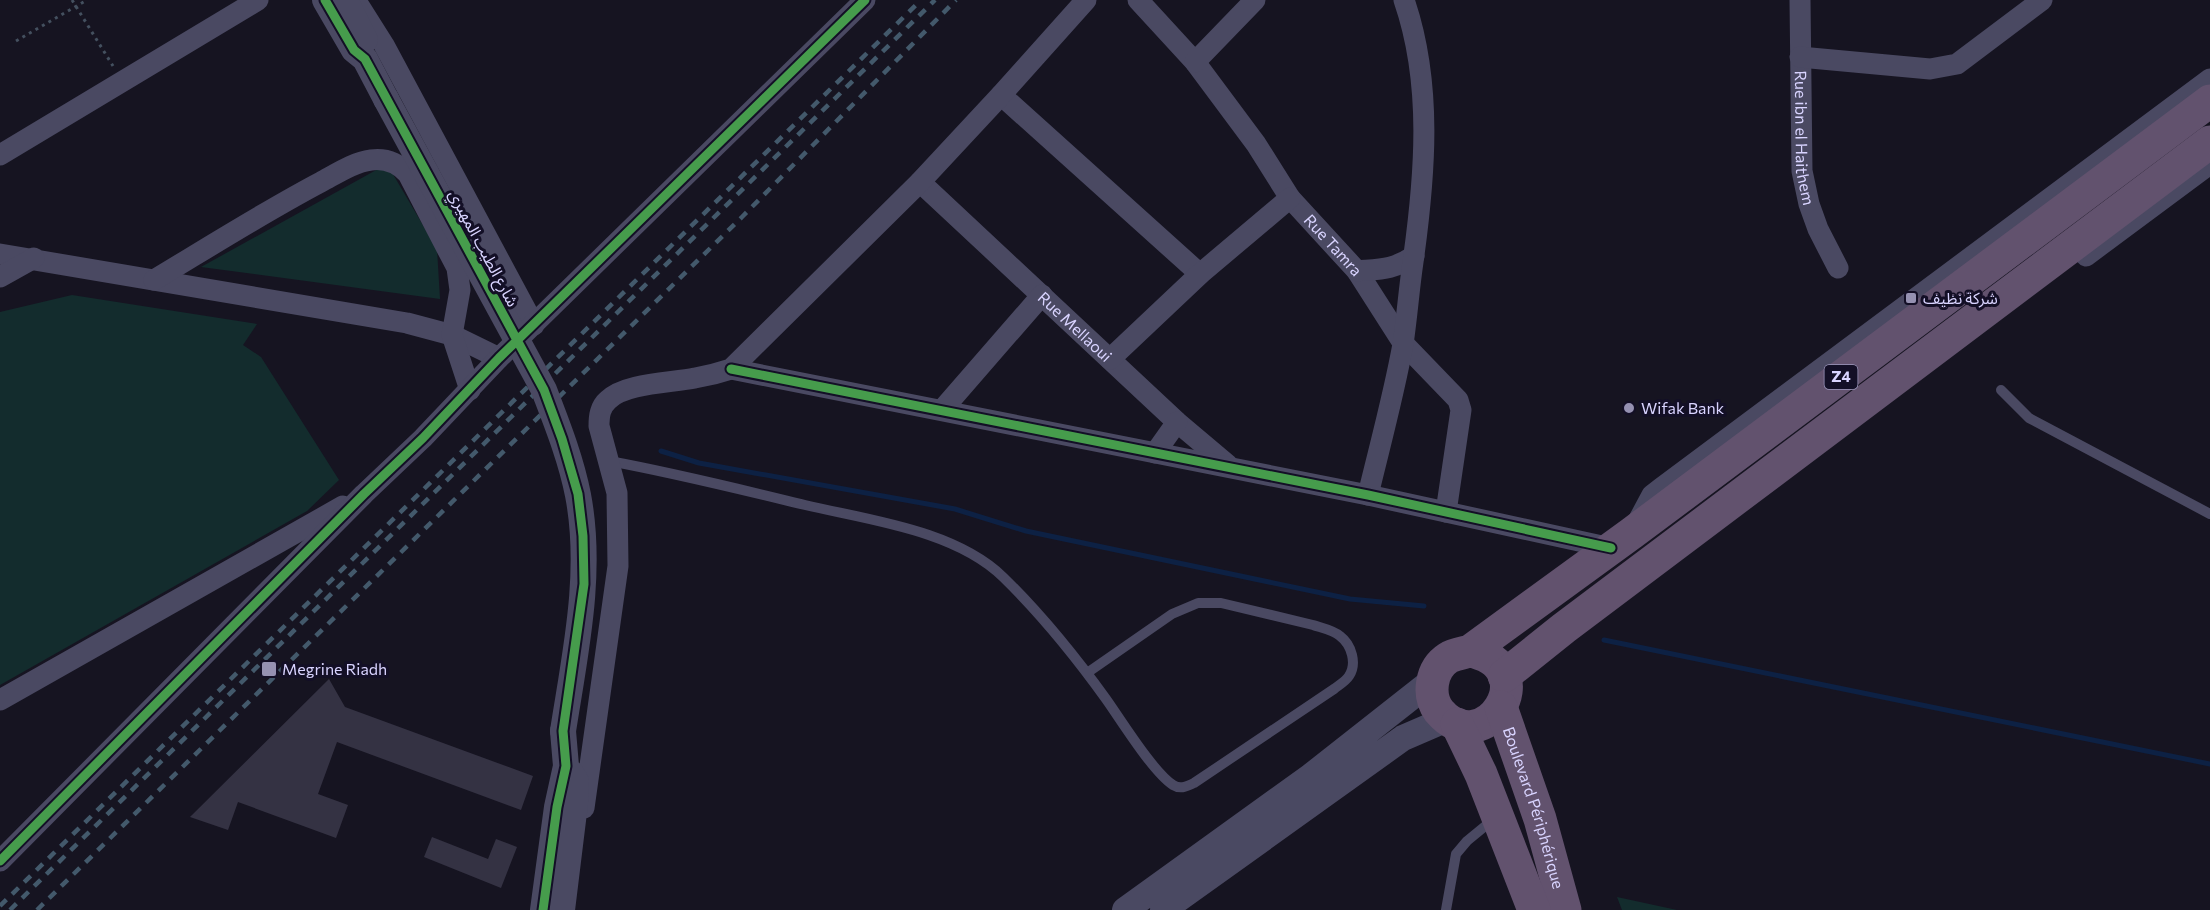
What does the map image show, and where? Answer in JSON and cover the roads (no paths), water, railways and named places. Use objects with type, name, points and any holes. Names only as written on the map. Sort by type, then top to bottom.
[{"type":"highway","name":"Z4","points":[[1470,651],[2210,101]]},
{"type":"highway","name":"Z4","points":[[1503,692],[1539,650],[1564,628],[2210,142]]},
{"type":"highway","points":[[1522,768],[1524,712],[1539,650]]},
{"type":"highway","points":[[1470,651],[1485,654],[1497,663],[1503,692],[1493,717],[1482,724],[1470,726],[1452,722],[1437,708],[1432,694],[1432,680],[1438,667],[1449,657],[1470,651]]},
{"type":"highway","name":"Boulevard Périphérique","points":[[1503,692],[1522,768],[1552,859],[1564,910]]},
{"type":"highway","name":"Boulevard Périphérique","points":[[1452,722],[1481,774],[1534,910]]},
{"type":"street","points":[[0,155],[258,0]]},
{"type":"street","points":[[325,0],[354,50],[365,59]]},
{"type":"street","points":[[345,0],[365,40],[365,59]]},
{"type":"street","points":[[356,0],[384,45],[534,325]]},
{"type":"street","points":[[0,861],[500,358],[865,0]]},
{"type":"street","points":[[731,369],[920,182],[1086,0]]},
{"type":"street","name":"Rue Tamra","points":[[1138,0],[1195,62],[1256,144],[1290,198],[1357,271],[1403,343],[1458,400],[1461,410],[1446,512]]},
{"type":"street","points":[[1195,62],[1255,0]]},
{"type":"street","points":[[1368,495],[1403,343],[1423,183],[1424,112],[1419,60],[1411,19],[1404,0]]},
{"type":"street","name":"Rue ibn el Haithem","points":[[1800,0],[1802,171],[1815,221],[1838,268]]},
{"type":"street","points":[[1800,57],[1930,69],[1942,68],[1957,64],[2042,0]]},
{"type":"street","name":"شارع الطيب المهيري","points":[[365,59],[544,390],[562,439],[578,494],[583,536],[584,584],[563,731],[566,766]]},
{"type":"street","points":[[571,835],[580,820],[586,798],[618,566],[617,493],[599,426],[599,415],[609,399],[628,390],[731,369],[1446,512],[1621,541],[1652,495],[2210,78]]},
{"type":"street","points":[[1001,95],[1200,274]]},
{"type":"street","points":[[154,280],[322,181],[350,167],[370,160],[384,159],[398,165],[408,174],[457,268],[460,290],[452,335],[470,390]]},
{"type":"street","points":[[1564,628],[1575,632],[1593,621],[2210,164]]},
{"type":"street","name":"Rue Mellaoui","points":[[920,182],[1177,422],[1231,468]]},
{"type":"street","points":[[1110,360],[1200,274],[1290,198]]},
{"type":"street","points":[[0,254],[391,320],[452,335],[500,358]]},
{"type":"street","points":[[1357,271],[1399,266],[1414,256]]},
{"type":"street","points":[[0,277],[34,258]]},
{"type":"street","points":[[942,410],[1042,296]]},
{"type":"street","points":[[1155,453],[1177,422]]},
{"type":"street","points":[[0,700],[364,494]]},
{"type":"street","points":[[1125,910],[1311,776],[1432,680]]},
{"type":"street","points":[[1163,910],[1403,738],[1452,722]]},
{"type":"street","points":[[562,910],[576,781],[566,766]]},
{"type":"street","points":[[543,910],[556,807],[566,766]]},
{"type":"lane","points":[[2001,390],[2030,418],[2210,514]]},
{"type":"lane","points":[[609,461],[672,473],[890,525],[954,545],[971,553],[1000,574],[1036,611],[1087,673],[1156,768],[1172,784],[1181,788],[1194,783],[1334,689],[1349,676],[1353,669],[1353,659],[1347,643],[1330,630],[1208,602],[1190,605],[1172,614],[1087,673]]},
{"type":"lane","points":[[1446,910],[1456,854],[1467,841],[1498,816]]},
{"type":"waterway","points":[[661,451],[699,463],[955,509],[1026,531],[1350,599],[1424,606]]},
{"type":"waterway","points":[[1604,640],[2210,764]]},
{"type":"railway","points":[[0,906],[921,0]]},
{"type":"railway","points":[[10,910],[935,0]]},
{"type":"railway","points":[[37,910],[742,217],[956,0]]},
{"type":"place","name":"شركة نظيف","points":[[1911,298]]},
{"type":"place","name":"Wifak Bank","points":[[1629,408]]},
{"type":"place","name":"Megrine Riadh","points":[[269,669]]}]
